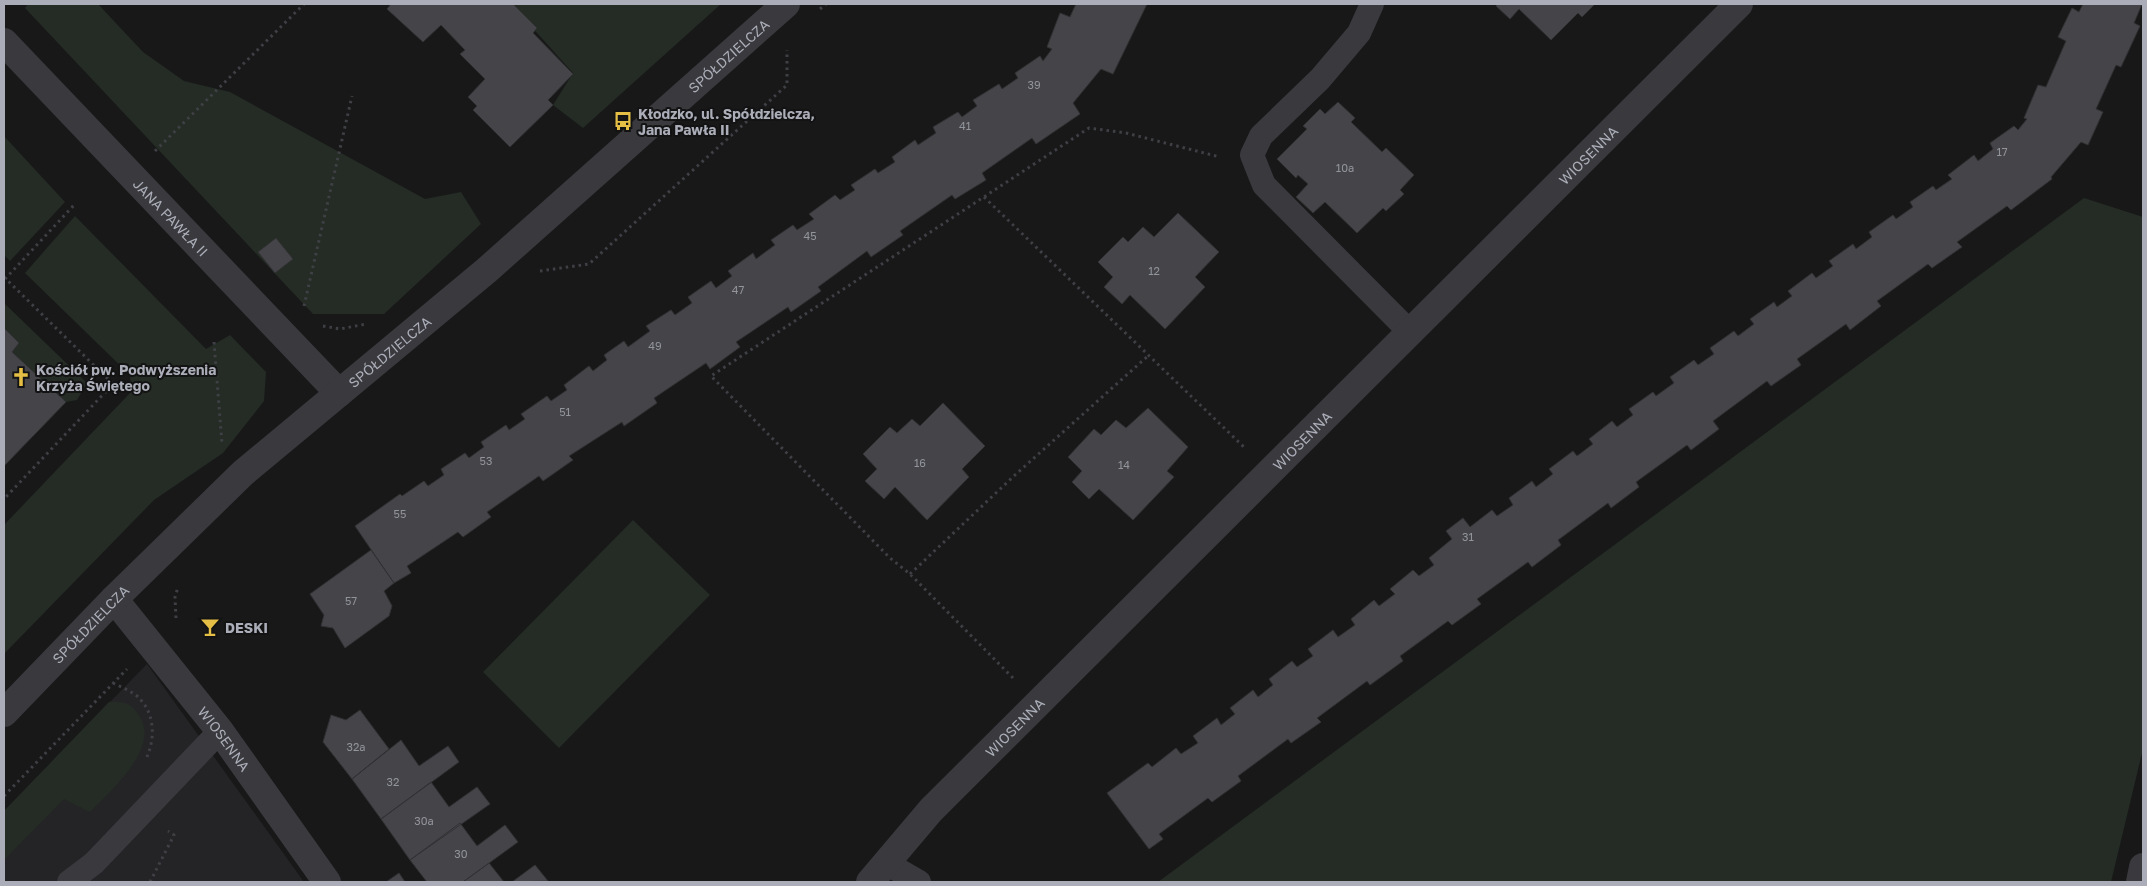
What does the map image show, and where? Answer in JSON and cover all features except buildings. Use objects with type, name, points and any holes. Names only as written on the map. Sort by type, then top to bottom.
[{"type":"street","name":"SPÓŁDZIELCZA","points":[[4,713],[114,599],[243,474],[487,270],[786,4]]},
{"type":"street","name":"WIOSENNA","points":[[878,872],[931,810],[1409,331],[1739,4]]},
{"type":"street","name":"JANA PAWŁA II","points":[[4,42],[339,393]]},
{"type":"street","name":"WIOSENNA","points":[[114,599],[220,732],[327,882]]},
{"type":"street","points":[[2140,882],[2143,868]]},
{"type":"lane","points":[[1372,4],[1359,33],[1320,79],[1261,136],[1252,155],[1254,166],[1264,186],[1409,331]]},
{"type":"lane","points":[[69,882],[88,873],[220,732]]},
{"type":"lane","points":[[878,872],[919,882]]},
{"type":"path","points":[[148,158],[304,4]]},
{"type":"path","points":[[814,16],[826,4]]},
{"type":"path","points":[[538,272],[589,264],[787,85],[787,44]]},
{"type":"path","points":[[304,307],[352,96]]},
{"type":"path","points":[[1017,682],[910,574],[890,558],[711,376],[1089,128],[1126,133],[1254,166]]},
{"type":"path","points":[[984,197],[1248,452]]},
{"type":"path","points":[[4,498],[113,384],[4,278],[75,204]]},
{"type":"path","points":[[298,350],[324,325],[340,329],[376,322]]},
{"type":"path","points":[[214,342],[223,453]]},
{"type":"path","points":[[910,574],[1015,475],[1149,355]]},
{"type":"path","points":[[4,796],[176,619],[175,597],[180,581]]},
{"type":"shaded area","points":[[28,4],[98,4],[143,52],[184,81],[230,92],[425,199],[461,192],[481,224],[384,314],[313,314],[25,8]]},
{"type":"shaded area","points":[[511,4],[721,4],[583,128],[553,105],[573,73]]},
{"type":"shaded area","points":[[4,136],[65,202],[10,261],[4,255]]},
{"type":"shaded area","points":[[2084,198],[2143,217],[2143,749],[2111,882],[1158,882]]},
{"type":"shaded area","points":[[75,216],[206,349],[230,335],[266,372],[264,401],[223,453],[154,500],[4,654],[4,525],[131,392],[130,375],[25,273]]},
{"type":"shaded area","points":[[4,303],[87,383],[77,400],[66,402],[12,352],[19,343],[4,328]]},
{"type":"shaded area","points":[[633,520],[710,595],[559,748],[483,672]]},
{"type":"shaded area","points":[[147,664],[304,882],[4,882],[4,811]]},
{"type":"shaded area","points":[[109,702],[123,703],[134,708],[140,717],[144,729],[143,742],[138,756],[130,769],[109,794],[90,812],[64,799],[4,860],[4,811]]},
{"type":"place","name":"Kłodzko, ul. Spółdzielcza, Jana Pawła II","points":[[623,121]]},
{"type":"place","name":"Kościół pw. Podwyższenia Krzyża Świętego","points":[[21,377]]},
{"type":"place","name":"DESKI","points":[[210,627]]}]
